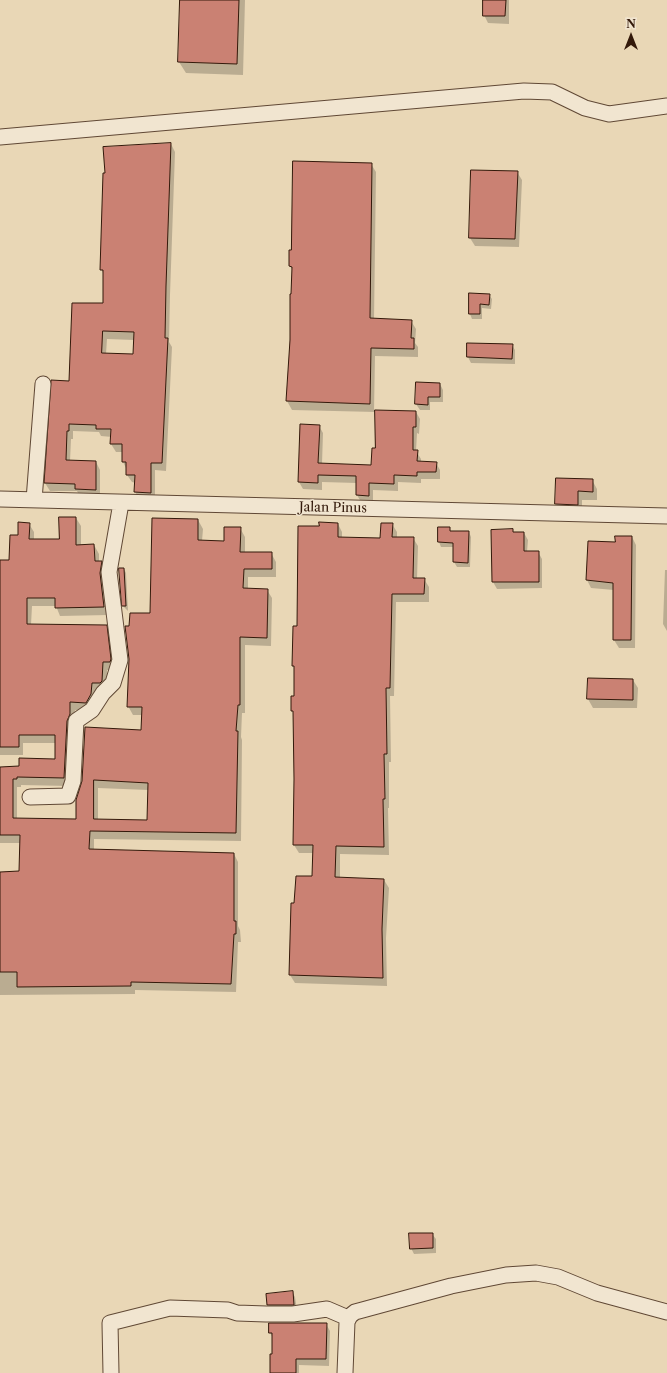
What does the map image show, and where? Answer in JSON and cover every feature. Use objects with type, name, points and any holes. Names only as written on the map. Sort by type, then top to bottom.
[{"type":"street","points":[[0,137],[524,90],[552,92],[585,108],[609,114],[667,106]]},
{"type":"street","points":[[34,500],[43,384]]},
{"type":"street","name":"Jalan Pinus","points":[[0,499],[667,516]]},
{"type":"street","points":[[30,796],[68,796],[72,788],[73,781],[76,721],[92,710],[103,693],[113,684],[120,660],[109,572],[121,503]]},
{"type":"street","points":[[348,1318],[361,1310],[451,1286],[506,1275],[536,1273],[558,1277],[597,1292],[667,1312]]},
{"type":"street","points":[[111,1373],[110,1323],[150,1312],[170,1308],[228,1310],[237,1313],[293,1314],[326,1309],[348,1318]]},
{"type":"street","points":[[345,1373],[348,1318]]},
{"type":"building","points":[[180,0],[239,0],[237,64],[178,62]]},
{"type":"building","points":[[483,0],[506,0],[505,16],[483,16]]},
{"type":"building","points":[[171,143],[165,338],[168,338],[162,463],[151,463],[151,493],[134,492],[135,475],[126,475],[126,462],[122,462],[122,444],[110,444],[111,429],[96,429],[96,425],[69,424],[69,431],[67,431],[66,460],[96,461],[96,490],[75,489],[75,484],[44,483],[51,380],[69,381],[72,303],[103,303],[103,270],[100,270],[103,173],[105,173],[103,147]],"holes":[[[103,331],[134,332],[133,354],[102,353]]]},
{"type":"building","points":[[293,161],[372,163],[370,318],[412,320],[411,338],[414,338],[414,349],[371,348],[370,404],[286,401],[290,340],[290,294],[292,267],[289,266],[289,250],[291,250]]},
{"type":"building","points":[[471,170],[518,171],[515,239],[469,238]]},
{"type":"building","points":[[469,293],[490,294],[489,305],[480,304],[480,314],[469,314]]},
{"type":"building","points":[[467,343],[513,344],[512,359],[467,357]]},
{"type":"building","points":[[416,382],[440,383],[440,397],[428,397],[428,405],[415,404]]},
{"type":"building","points":[[375,410],[416,411],[416,427],[413,427],[413,450],[418,450],[417,461],[437,462],[436,472],[417,472],[417,476],[394,475],[394,484],[369,483],[369,496],[356,495],[356,476],[318,475],[318,483],[298,482],[300,424],[320,425],[318,463],[371,465],[372,448],[375,448]]},
{"type":"building","points":[[556,478],[593,479],[593,492],[578,491],[578,505],[555,504]]},
{"type":"building","points":[[59,517],[76,517],[76,545],[94,544],[95,561],[102,561],[100,573],[104,607],[55,608],[55,598],[27,598],[27,624],[107,625],[111,659],[110,662],[103,662],[102,681],[100,683],[92,683],[91,694],[86,703],[70,702],[70,714],[67,721],[64,778],[17,777],[17,779],[13,779],[13,818],[76,819],[76,800],[82,781],[85,727],[141,730],[142,707],[127,707],[129,659],[125,626],[129,626],[130,613],[150,613],[152,518],[198,519],[198,540],[224,541],[224,527],[241,527],[240,552],[272,552],[272,569],[244,569],[243,588],[268,589],[267,638],[240,637],[240,705],[238,705],[236,731],[238,731],[236,833],[90,831],[89,849],[234,853],[234,921],[236,921],[236,934],[234,934],[231,984],[131,982],[131,986],[17,987],[17,972],[0,972],[0,872],[19,871],[20,835],[0,835],[0,767],[19,766],[19,758],[55,759],[55,735],[19,735],[19,747],[0,747],[0,560],[9,560],[10,535],[18,535],[18,522],[30,523],[29,539],[59,539]],"holes":[[[94,780],[148,783],[147,820],[94,819]]]},
{"type":"building","points":[[319,522],[338,523],[338,537],[380,538],[381,523],[393,523],[392,537],[414,537],[413,578],[425,578],[424,594],[392,594],[390,688],[386,688],[387,754],[384,754],[384,847],[336,846],[335,877],[384,879],[382,929],[383,978],[289,975],[291,903],[294,903],[296,876],[312,876],[313,845],[293,845],[294,779],[293,711],[291,711],[291,696],[294,696],[294,666],[292,666],[293,626],[297,626],[298,526],[319,526]]},
{"type":"building","points":[[438,527],[450,527],[450,531],[469,531],[468,563],[453,562],[453,543],[438,542]]},
{"type":"building","points":[[513,529],[513,532],[524,532],[524,551],[539,551],[539,582],[492,582],[491,530]]},
{"type":"building","points":[[615,536],[632,536],[631,640],[613,640],[613,583],[586,580],[588,541],[615,542]]},
{"type":"building","points":[[119,568],[124,568],[126,606],[122,606]]},
{"type":"building","points":[[588,678],[633,679],[633,700],[587,699]]},
{"type":"building","points":[[409,1233],[433,1233],[433,1248],[410,1249]]},
{"type":"building","points":[[293,1291],[294,1305],[267,1305],[266,1294]]},
{"type":"building","points":[[269,1323],[327,1323],[326,1359],[296,1359],[296,1373],[270,1373],[272,1333],[269,1333]]}]
